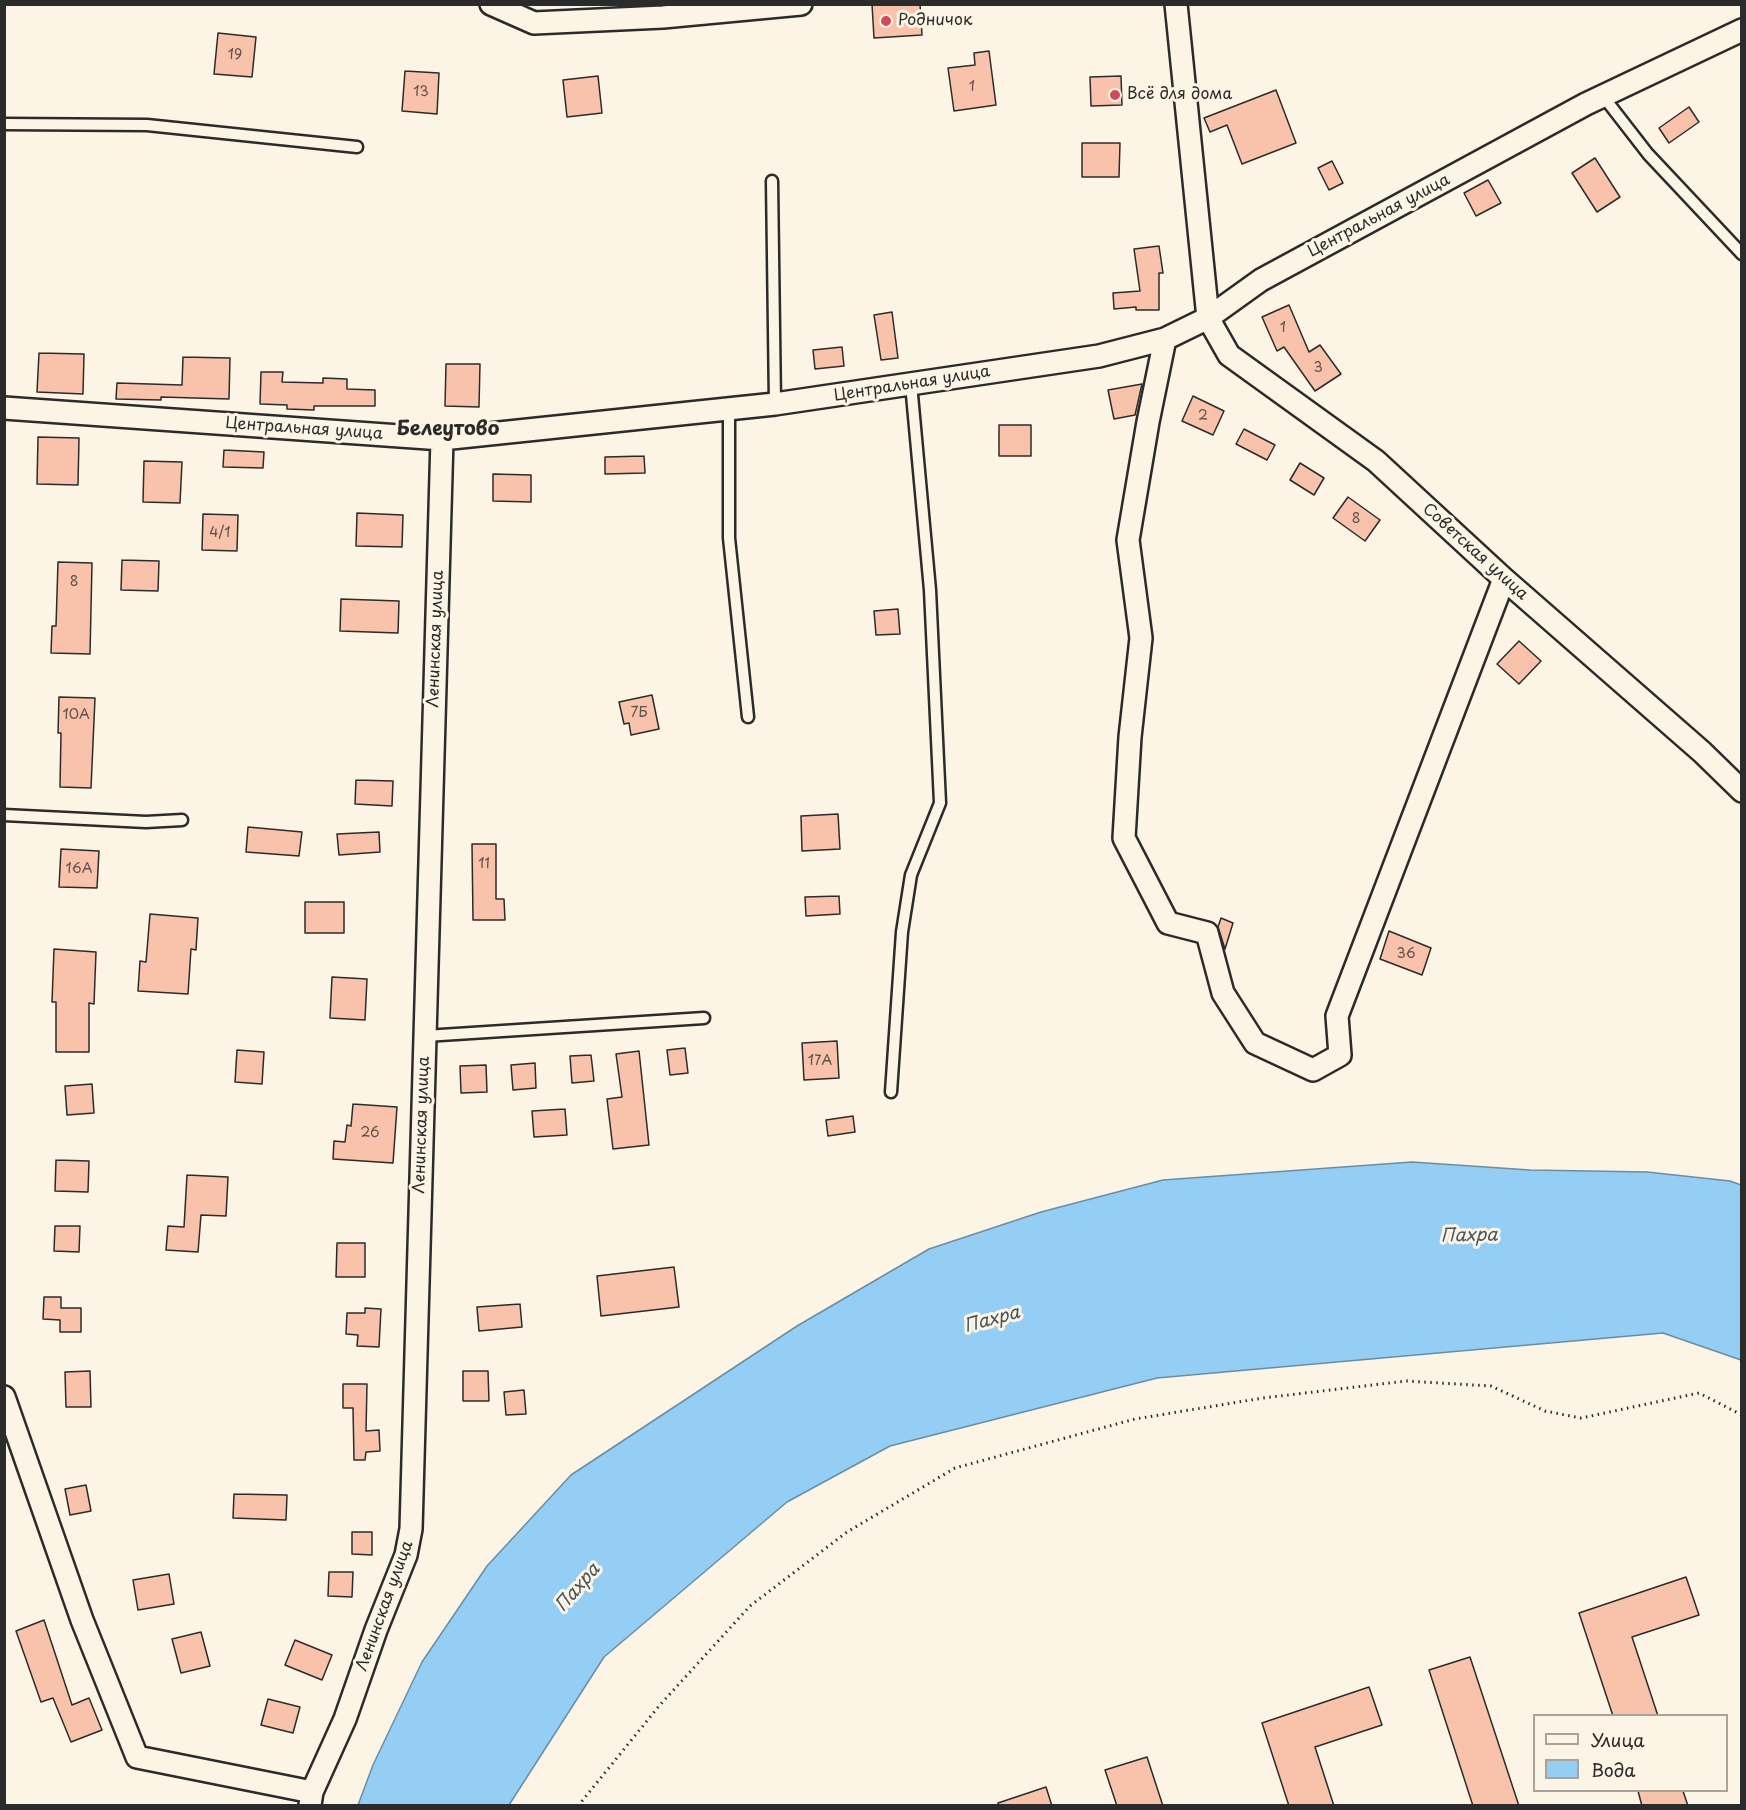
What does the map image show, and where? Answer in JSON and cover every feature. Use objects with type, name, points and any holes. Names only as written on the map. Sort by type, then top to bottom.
[{"type":"street","points":[[491,4],[534,23],[663,17],[801,4]]},
{"type":"street","points":[[1176,4],[1208,318]]},
{"type":"street","name":"Центральная улица","points":[[4,408],[442,439],[729,410],[1099,356],[1165,339],[1208,318],[1261,280],[1603,96],[1742,30]]},
{"type":"street","name":"Советская улица","points":[[1208,318],[1229,355],[1376,461],[1504,579],[1702,752],[1742,791]]},
{"type":"street","points":[[1165,339],[1128,540],[1141,638],[1130,737],[1124,838],[1168,923],[1207,933],[1223,993],[1255,1043],[1313,1070],[1340,1055],[1337,1017],[1504,579]]},
{"type":"street","name":"Ленинская улица","points":[[311,1799],[345,1719],[376,1630],[406,1555],[411,1529],[442,439]]},
{"type":"street","points":[[4,1397],[82,1620],[137,1757],[311,1799]]},
{"type":"lane","points":[[1603,96],[1648,154],[1742,254]]},
{"type":"lane","points":[[4,123],[147,124],[357,147]]},
{"type":"lane","points":[[772,182],[775,404]]},
{"type":"lane","points":[[891,1092],[902,932],[911,875],[940,803],[930,590],[912,384]]},
{"type":"lane","points":[[729,410],[729,538],[748,717]]},
{"type":"lane","points":[[4,815],[146,822],[182,820]]},
{"type":"lane","points":[[424,1035],[704,1018]]},
{"type":"path","points":[[578,1806],[659,1706],[750,1606],[847,1532],[955,1468],[1135,1419],[1263,1398],[1406,1381],[1491,1386],[1545,1411],[1581,1418],[1699,1393],[1742,1415]]},
{"type":"water","name":"Пахра","points":[[1412,1162],[1530,1170],[1647,1172],[1730,1181],[1741,1185],[1741,1360],[1663,1333],[1157,1378],[890,1446],[787,1502],[604,1657],[509,1805],[358,1805],[373,1765],[422,1662],[487,1566],[571,1475],[797,1326],[929,1249],[1041,1212],[1163,1180]]},
{"type":"building","points":[[872,4],[920,4],[922,35],[874,38]]},
{"type":"building","points":[[218,33],[256,37],[252,77],[214,74]]},
{"type":"building","points":[[989,51],[996,105],[954,111],[948,68],[975,65],[974,53]]},
{"type":"building","points":[[405,71],[439,73],[437,114],[402,111]]},
{"type":"building","points":[[598,76],[602,113],[567,117],[563,80]]},
{"type":"building","points":[[1121,76],[1122,105],[1091,106],[1090,77]]},
{"type":"building","points":[[1276,90],[1296,143],[1242,164],[1227,125],[1210,132],[1204,118]]},
{"type":"building","points":[[1689,107],[1699,122],[1669,143],[1659,128]]},
{"type":"building","points":[[1082,143],[1120,143],[1119,177],[1082,177]]},
{"type":"building","points":[[1595,158],[1620,197],[1597,212],[1572,173]]},
{"type":"building","points":[[1332,161],[1343,183],[1329,190],[1318,168]]},
{"type":"building","points":[[1488,180],[1501,203],[1476,216],[1464,193]]},
{"type":"building","points":[[1159,246],[1163,273],[1159,273],[1159,310],[1136,310],[1136,307],[1114,309],[1113,293],[1140,291],[1134,249]]},
{"type":"building","points":[[1289,305],[1309,352],[1320,345],[1341,374],[1315,391],[1284,347],[1277,351],[1262,317]]},
{"type":"building","points":[[892,312],[898,358],[881,360],[874,315]]},
{"type":"building","points":[[842,347],[844,366],[815,369],[813,350]]},
{"type":"building","points":[[39,353],[84,354],[83,394],[37,392]]},
{"type":"building","points":[[183,357],[230,358],[229,399],[161,397],[161,400],[116,399],[117,383],[182,385]]},
{"type":"building","points":[[446,364],[480,364],[479,407],[445,406]]},
{"type":"building","points":[[261,372],[283,372],[282,382],[323,383],[323,378],[347,379],[347,389],[375,390],[375,406],[314,406],[314,410],[287,409],[287,405],[260,404]]},
{"type":"building","points":[[1142,384],[1135,415],[1114,419],[1108,390]]},
{"type":"building","points":[[1193,396],[1224,411],[1213,435],[1182,421]]},
{"type":"building","points":[[999,425],[1031,425],[1031,456],[999,456]]},
{"type":"building","points":[[1244,429],[1275,445],[1267,460],[1236,444]]},
{"type":"building","points":[[38,437],[79,438],[78,485],[37,484]]},
{"type":"building","points":[[224,450],[264,452],[263,468],[223,467]]},
{"type":"building","points":[[644,456],[645,473],[605,474],[605,457]]},
{"type":"building","points":[[144,461],[182,462],[180,503],[143,502]]},
{"type":"building","points":[[1300,463],[1324,478],[1314,495],[1290,480]]},
{"type":"building","points":[[493,474],[531,475],[531,502],[493,501]]},
{"type":"building","points":[[1348,497],[1380,520],[1365,541],[1333,518]]},
{"type":"building","points":[[357,513],[403,515],[402,547],[356,546]]},
{"type":"building","points":[[203,514],[238,515],[237,551],[202,550]]},
{"type":"building","points":[[122,560],[159,561],[158,591],[121,590]]},
{"type":"building","points":[[58,562],[92,563],[90,654],[51,653],[52,626],[56,626]]},
{"type":"building","points":[[341,599],[399,601],[398,633],[340,631]]},
{"type":"building","points":[[898,609],[900,634],[876,635],[874,611]]},
{"type":"building","points":[[1519,641],[1541,661],[1519,684],[1497,664]]},
{"type":"building","points":[[652,695],[659,729],[631,735],[629,723],[624,724],[619,702]]},
{"type":"building","points":[[59,697],[95,698],[91,788],[60,787]]},
{"type":"building","points":[[356,780],[393,781],[392,806],[355,804]]},
{"type":"building","points":[[838,814],[840,849],[802,851],[801,816]]},
{"type":"building","points":[[248,827],[302,832],[299,856],[246,852]]},
{"type":"building","points":[[379,832],[380,852],[339,855],[337,834]]},
{"type":"building","points":[[472,844],[496,844],[496,899],[504,899],[505,920],[473,920]]},
{"type":"building","points":[[61,849],[99,851],[97,888],[59,887]]},
{"type":"building","points":[[839,896],[840,914],[806,916],[805,897]]},
{"type":"building","points":[[305,902],[344,902],[344,933],[305,933]]},
{"type":"building","points":[[150,914],[198,918],[196,950],[191,949],[188,994],[138,991],[140,961],[146,962]]},
{"type":"building","points":[[1221,918],[1233,923],[1225,949],[1218,927]]},
{"type":"building","points":[[1389,931],[1431,948],[1422,975],[1380,959]]},
{"type":"building","points":[[54,949],[96,952],[94,1004],[89,1003],[89,1052],[56,1052],[56,1002],[52,1002]]},
{"type":"building","points":[[332,977],[367,979],[365,1020],[330,1018]]},
{"type":"building","points":[[837,1041],[839,1078],[804,1080],[802,1043]]},
{"type":"building","points":[[685,1048],[688,1073],[670,1075],[667,1050]]},
{"type":"building","points":[[237,1050],[264,1052],[262,1084],[235,1082]]},
{"type":"building","points":[[639,1051],[649,1145],[613,1149],[607,1099],[622,1097],[616,1054]]},
{"type":"building","points":[[591,1055],[594,1081],[572,1083],[570,1056]]},
{"type":"building","points":[[535,1063],[536,1088],[513,1090],[511,1065]]},
{"type":"building","points":[[486,1065],[487,1092],[461,1093],[460,1066]]},
{"type":"building","points":[[92,1084],[94,1113],[67,1115],[65,1086]]},
{"type":"building","points":[[353,1104],[397,1107],[393,1163],[333,1159],[334,1141],[345,1142],[347,1125],[351,1126]]},
{"type":"building","points":[[565,1109],[567,1135],[534,1137],[532,1111]]},
{"type":"building","points":[[853,1116],[855,1132],[828,1136],[826,1120]]},
{"type":"building","points":[[56,1160],[89,1161],[88,1192],[55,1191]]},
{"type":"building","points":[[187,1175],[228,1177],[226,1216],[201,1215],[198,1252],[166,1250],[168,1226],[184,1227]]},
{"type":"building","points":[[55,1226],[80,1226],[79,1252],[54,1251]]},
{"type":"building","points":[[337,1243],[365,1243],[365,1277],[336,1277]]},
{"type":"building","points":[[674,1267],[679,1307],[601,1316],[597,1276]]},
{"type":"building","points":[[44,1297],[61,1297],[61,1308],[81,1308],[81,1332],[60,1332],[60,1320],[43,1319]]},
{"type":"building","points":[[520,1304],[522,1327],[479,1331],[477,1307]]},
{"type":"building","points":[[365,1308],[381,1309],[379,1347],[357,1346],[358,1335],[346,1334],[347,1313],[365,1313]]},
{"type":"building","points":[[90,1371],[91,1407],[66,1407],[65,1372]]},
{"type":"building","points":[[463,1371],[488,1371],[489,1401],[463,1401]]},
{"type":"building","points":[[343,1384],[367,1384],[366,1431],[379,1430],[380,1451],[366,1452],[365,1460],[354,1460],[353,1408],[343,1408]]},
{"type":"building","points":[[524,1390],[526,1414],[506,1415],[504,1392]]},
{"type":"building","points":[[86,1485],[91,1511],[70,1515],[65,1489]]},
{"type":"building","points":[[234,1494],[287,1495],[286,1520],[233,1518]]},
{"type":"building","points":[[352,1532],[372,1532],[372,1555],[352,1554]]},
{"type":"building","points":[[329,1572],[353,1572],[352,1597],[328,1596]]},
{"type":"building","points":[[169,1574],[174,1604],[138,1610],[133,1580]]},
{"type":"building","points":[[1686,1577],[1699,1615],[1632,1637],[1657,1714],[1612,1714],[1579,1613]]},
{"type":"building","points":[[44,1620],[72,1705],[89,1698],[102,1730],[71,1742],[53,1698],[41,1702],[16,1631]]},
{"type":"building","points":[[201,1632],[210,1666],[181,1673],[172,1639]]},
{"type":"building","points":[[295,1640],[332,1655],[322,1680],[285,1665]]},
{"type":"building","points":[[1470,1657],[1519,1806],[1473,1806],[1429,1670]]},
{"type":"building","points":[[1369,1687],[1382,1725],[1315,1747],[1334,1806],[1289,1806],[1262,1723]]},
{"type":"building","points":[[268,1699],[300,1707],[293,1733],[261,1725]]},
{"type":"building","points":[[1147,1757],[1163,1806],[1117,1806],[1105,1770]]},
{"type":"building","points":[[1046,1787],[1052,1806],[998,1806],[998,1803]]},
{"type":"building","points":[[1638,1792],[1683,1792],[1688,1806],[1642,1806]]},
{"type":"place","name":"Родничок","points":[[886,21]]},
{"type":"place","name":"Всё для дома","points":[[1115,95]]},
{"type":"district","name":"Белеутово","points":[[448,429]]}]
